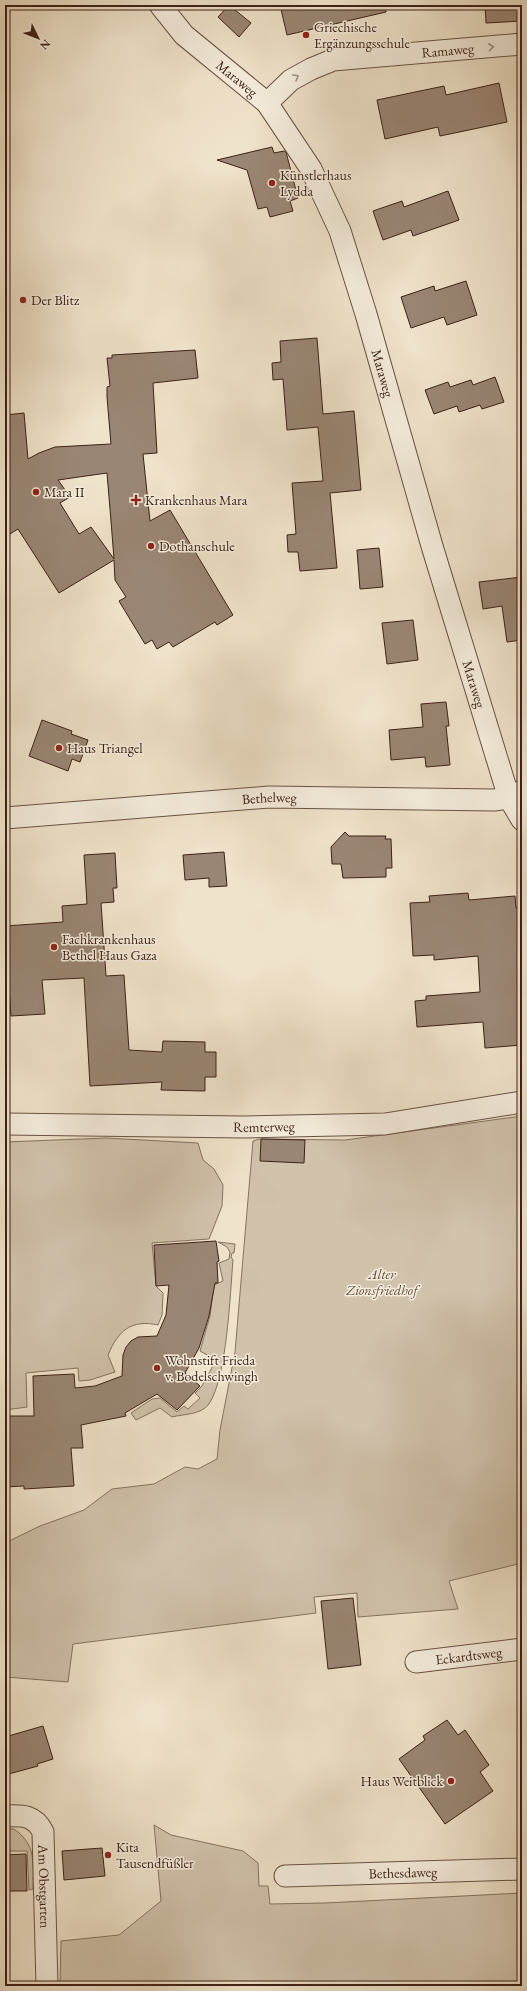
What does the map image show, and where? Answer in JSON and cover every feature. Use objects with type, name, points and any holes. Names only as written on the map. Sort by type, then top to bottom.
[{"type":"street","name":"Maraweg","points":[[160,5],[184,35],[267,103],[311,169],[340,231],[366,314],[432,546],[516,794]]},
{"type":"street","name":"Ramaweg","points":[[267,103],[291,80],[311,69],[333,60],[522,44]]},
{"type":"street","name":"Bethelweg","points":[[5,818],[269,797],[494,800],[516,794]]},
{"type":"street","points":[[516,794],[522,820]]},
{"type":"street","name":"Remterweg","points":[[5,1124],[244,1127],[385,1124],[522,1102]]},
{"type":"street","name":"Eckardtsweg","points":[[416,1662],[522,1649]]},
{"type":"street","name":"Am Obstgarten","points":[[5,1816],[23,1815],[32,1818],[39,1824],[43,1832],[47,1986]]},
{"type":"street","name":"Bethesdaweg","points":[[284,1876],[522,1869]]},
{"type":"green space","name":"Alter Zionsfriedhof","points":[[522,1116],[522,1563],[449,1581],[458,1609],[358,1617],[357,1593],[314,1597],[316,1613],[73,1644],[68,1682],[5,1677],[5,1543],[40,1526],[84,1510],[112,1489],[154,1484],[185,1467],[198,1469],[217,1459],[220,1430],[235,1352],[253,1141],[259,1139],[345,1140]]},
{"type":"green space","points":[[106,1138],[198,1143],[203,1160],[214,1169],[223,1185],[222,1206],[209,1239],[152,1243],[156,1286],[163,1293],[162,1315],[158,1325],[140,1324],[133,1326],[121,1333],[116,1339],[108,1355],[115,1372],[90,1380],[79,1381],[78,1368],[26,1373],[27,1407],[5,1410],[5,1142]]},
{"type":"green space","points":[[218,1242],[235,1244],[234,1253],[232,1253],[231,1257],[233,1260],[227,1335],[220,1375],[215,1391],[206,1408],[192,1414],[172,1417],[160,1408],[136,1420],[131,1413],[152,1399],[160,1398],[177,1412],[184,1406],[188,1409],[200,1398],[195,1393],[202,1386],[216,1360],[200,1351],[210,1316],[214,1285],[223,1281],[219,1263],[229,1259],[230,1252],[227,1247]]},
{"type":"green space","points":[[154,1825],[171,1835],[243,1851],[258,1863],[259,1886],[268,1886],[270,1904],[325,1903],[522,1893],[522,1986],[60,1986],[61,1941],[119,1935],[161,1901]]},
{"type":"green space","points":[[5,1829],[14,1829],[27,1842],[30,1848],[33,1863],[33,1889],[29,1890],[27,1851],[5,1851]]},
{"type":"building","points":[[229,5],[251,23],[239,37],[218,17]]},
{"type":"building","points":[[280,5],[385,5],[386,12],[287,35]]},
{"type":"building","points":[[485,5],[522,5],[522,21],[486,23]]},
{"type":"building","points":[[499,83],[507,122],[440,136],[438,127],[385,139],[377,100],[444,86],[446,95]]},
{"type":"building","points":[[272,147],[274,153],[286,152],[298,198],[290,201],[293,211],[270,217],[267,207],[258,209],[247,170],[217,160]]},
{"type":"building","points":[[448,191],[459,220],[413,236],[411,230],[383,240],[373,211],[402,201],[404,207]]},
{"type":"building","points":[[466,281],[477,315],[447,325],[444,317],[411,328],[401,297],[434,286],[435,291]]},
{"type":"building","points":[[317,338],[323,414],[354,411],[361,490],[330,493],[337,568],[300,571],[298,552],[288,552],[287,535],[296,534],[292,483],[323,481],[318,427],[287,430],[283,379],[273,380],[272,363],[281,362],[280,341]]},
{"type":"building","points":[[195,350],[198,378],[153,383],[157,453],[143,454],[150,521],[170,510],[233,615],[217,625],[215,622],[173,647],[169,642],[157,649],[152,640],[145,644],[119,601],[126,597],[115,580],[114,560],[59,593],[18,529],[5,537],[5,415],[24,413],[28,459],[55,447],[111,444],[107,397],[107,387],[110,386],[107,358],[112,358],[112,355]],"holes":[[[107,473],[114,559],[91,527],[79,534],[60,503],[70,497],[58,480]]]},
{"type":"building","points":[[495,377],[504,402],[482,409],[480,405],[459,412],[457,406],[434,414],[425,390],[448,382],[450,387],[471,380],[473,385]]},
{"type":"building","points":[[379,548],[383,587],[360,589],[357,550]]},
{"type":"building","points":[[522,577],[522,605],[519,606],[522,640],[507,642],[502,606],[483,609],[479,582]]},
{"type":"building","points":[[413,620],[418,660],[387,664],[382,623]]},
{"type":"building","points":[[446,702],[449,726],[446,726],[450,765],[426,767],[425,757],[391,760],[389,730],[423,727],[421,704]]},
{"type":"building","name":"Haus Triangel","points":[[42,720],[72,731],[71,734],[88,740],[80,762],[72,759],[68,771],[29,756]]},
{"type":"building","points":[[345,832],[349,836],[386,836],[385,839],[391,839],[392,868],[386,868],[386,877],[343,878],[341,864],[332,864],[331,847]]},
{"type":"building","points":[[224,852],[227,886],[209,887],[209,878],[185,880],[183,855]]},
{"type":"building","points":[[115,853],[117,888],[113,888],[114,902],[101,903],[106,976],[124,975],[129,1050],[162,1052],[163,1041],[205,1042],[205,1052],[216,1052],[216,1077],[205,1077],[205,1091],[161,1090],[162,1082],[90,1086],[84,978],[42,980],[45,1014],[11,1016],[8,973],[5,973],[5,926],[63,922],[62,906],[87,904],[84,855]]},
{"type":"building","points":[[468,893],[469,900],[515,896],[516,908],[522,907],[522,1045],[485,1048],[483,1022],[417,1027],[415,1001],[426,1000],[426,996],[480,992],[478,956],[434,960],[434,955],[413,956],[410,903],[430,902],[429,896]]},
{"type":"building","points":[[261,1139],[305,1140],[304,1163],[260,1161]]},
{"type":"building","name":"Wohnstift Frieda v. Bodelschwingh","points":[[216,1241],[219,1261],[217,1262],[218,1283],[215,1283],[209,1316],[199,1348],[185,1373],[200,1386],[177,1410],[157,1394],[125,1413],[126,1416],[81,1425],[83,1448],[71,1448],[74,1486],[24,1489],[24,1486],[5,1487],[5,1416],[34,1416],[33,1376],[74,1374],[75,1388],[95,1386],[122,1376],[123,1355],[126,1347],[131,1341],[138,1337],[157,1336],[166,1315],[169,1285],[156,1286],[154,1245]]},
{"type":"building","points":[[353,1598],[361,1665],[328,1669],[321,1601]]},
{"type":"building","name":"Haus Weitblick","points":[[447,1720],[458,1735],[465,1730],[489,1765],[480,1772],[493,1791],[445,1824],[399,1759],[425,1740],[423,1736]]},
{"type":"building","points":[[43,1726],[53,1759],[37,1764],[38,1766],[5,1775],[5,1737]]},
{"type":"building","points":[[102,1848],[105,1876],[64,1880],[62,1851]]},
{"type":"building","points":[[26,1854],[27,1891],[5,1891],[5,1855]]},
{"type":"place","name":"Griechische Ergänzungsschule","points":[[306,35]]},
{"type":"place","name":"Künstlerhaus Lydda","points":[[272,183]]},
{"type":"place","name":"Der Blitz","points":[[23,300]]},
{"type":"place","name":"Mara II","points":[[36,492]]},
{"type":"place","name":"Krankenhaus Mara","points":[[136,500]]},
{"type":"place","name":"Dothanschule","points":[[151,546]]},
{"type":"place","name":"Haus Triangel","points":[[59,748]]},
{"type":"place","name":"Fachkrankenhaus Bethel Haus Gaza","points":[[54,947]]},
{"type":"place","name":"Wohnstift Frieda v. Bodelschwingh","points":[[157,1368]]},
{"type":"place","name":"Haus Weitblick","points":[[451,1781]]},
{"type":"place","name":"Kita Tausendfüßler","points":[[108,1855]]}]
